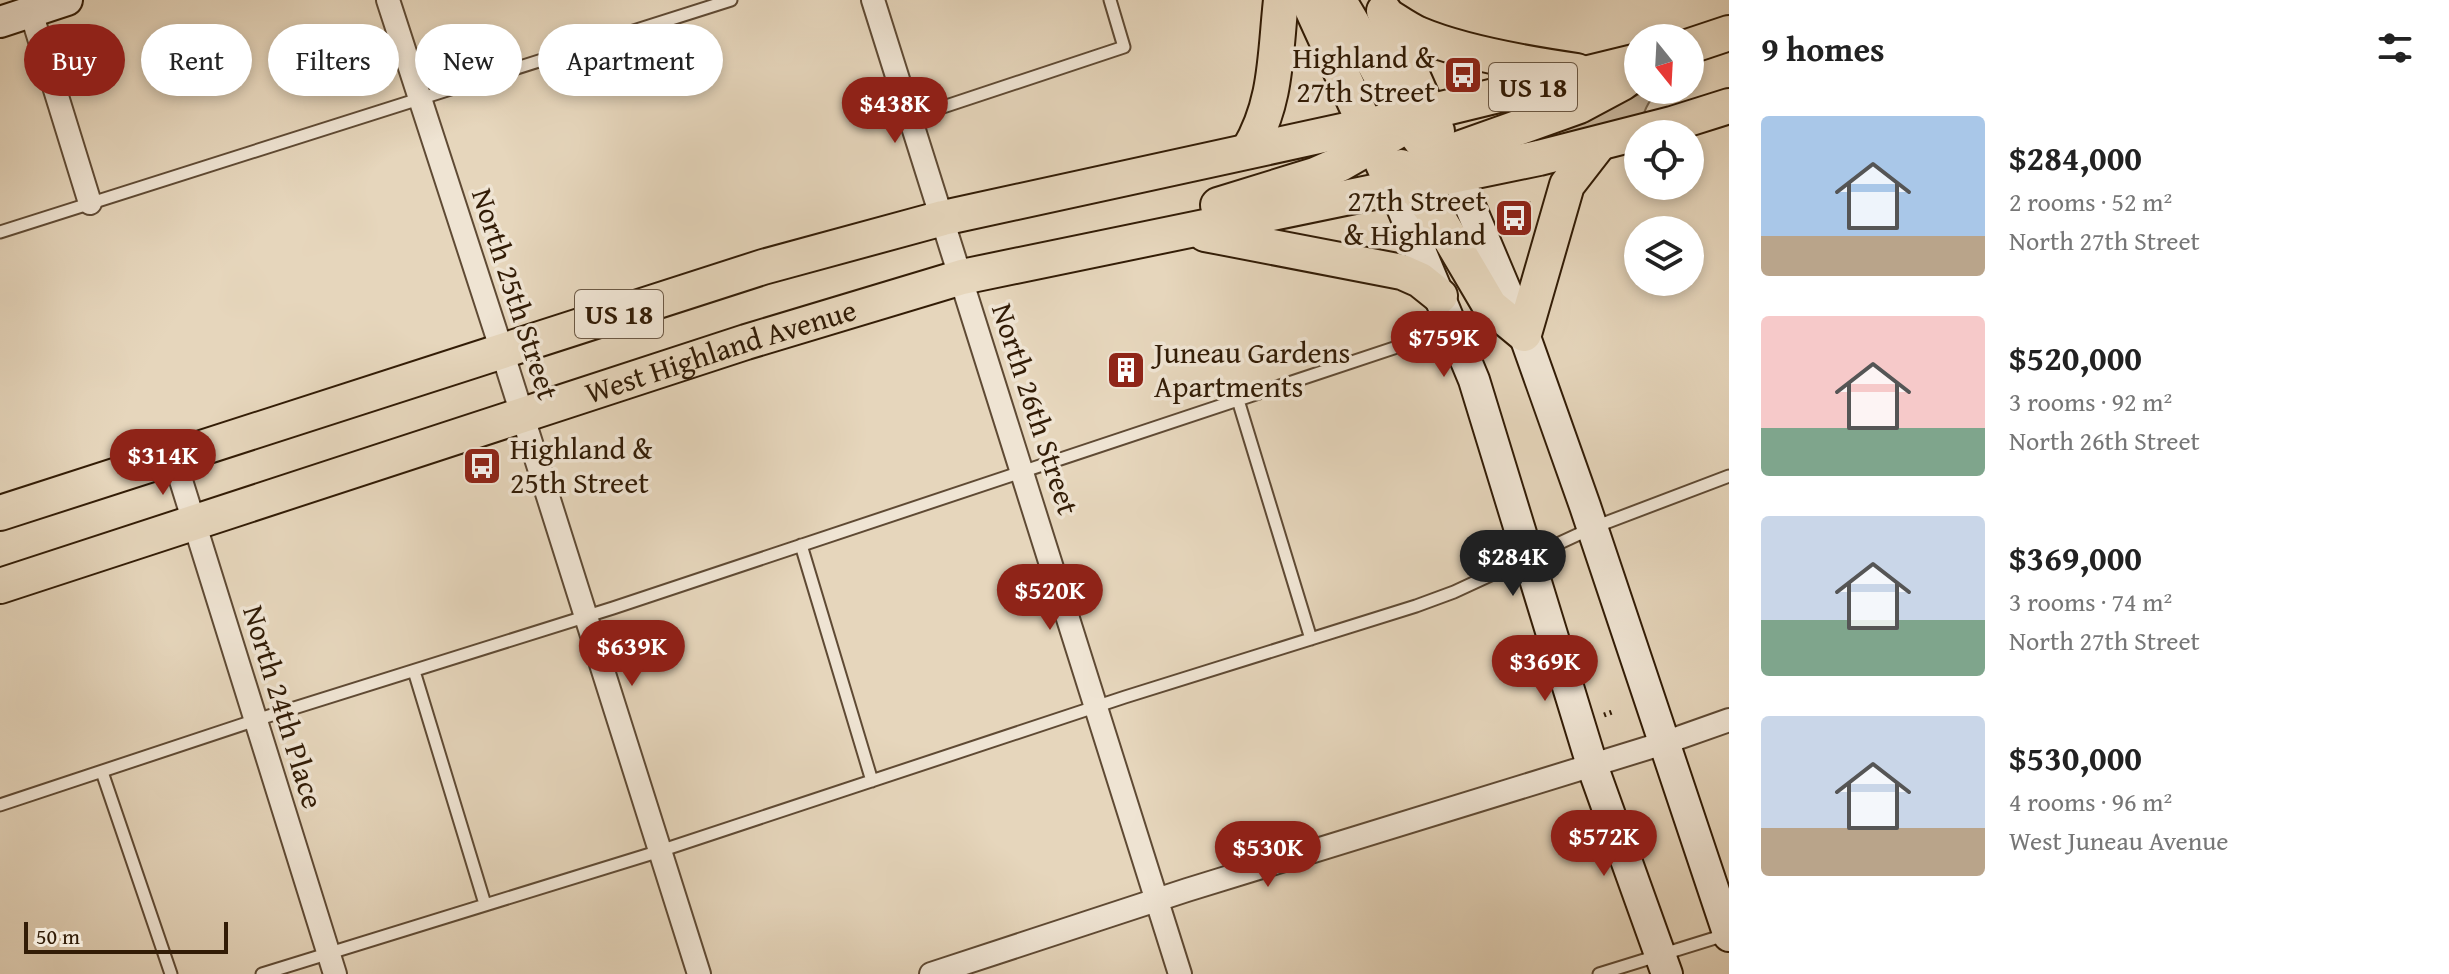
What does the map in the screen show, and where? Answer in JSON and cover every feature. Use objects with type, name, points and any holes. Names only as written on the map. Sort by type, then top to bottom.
[{"type":"main road","points":[[0,22],[67,0]]},
{"type":"main road","points":[[1248,151],[1262,127],[1271,102],[1281,0]]},
{"type":"main road","points":[[1308,0],[1426,173],[1524,334],[1729,935]]},
{"type":"main road","points":[[1338,0],[1372,62],[1395,127],[1426,173],[1440,221],[1490,306],[1524,334]]},
{"type":"main road","points":[[1382,8],[1395,127]]},
{"type":"main road","points":[[1382,8],[1418,34],[1544,66],[1589,73]]},
{"type":"main road","points":[[1704,41],[1729,33]]},
{"type":"main road","name":"US 18","points":[[1248,151],[1395,127],[1624,64]]},
{"type":"main road","points":[[1426,173],[1579,106],[1624,82]]},
{"type":"main road","name":"US 18","points":[[1426,173],[1598,145],[1729,106]]},
{"type":"main road","points":[[1183,231],[1216,206],[1315,175],[1395,127]]},
{"type":"main road","points":[[1524,334],[1567,185],[1598,145]]},
{"type":"main road","name":"West Highland Avenue","points":[[0,513],[763,267],[943,218],[1248,151]]},
{"type":"main road","points":[[1426,173],[1440,296],[1474,380],[1592,765],[1664,964]]},
{"type":"main road","name":"West Highland Avenue","points":[[0,586],[746,342],[962,277],[1183,231],[1426,173]]},
{"type":"main road","points":[[1183,231],[1402,272],[1420,280],[1440,296]]},
{"type":"street","name":"North 25th Street","points":[[388,0],[699,974]]},
{"type":"street","name":"North 26th Street","points":[[873,0],[1180,974]]},
{"type":"street","points":[[31,12],[90,203]]},
{"type":"street","name":"North 24th Place","points":[[174,458],[335,974]]},
{"type":"street","points":[[931,974],[1158,899],[1664,743],[1729,720]]},
{"type":"lane","points":[[0,232],[731,0]]},
{"type":"lane","points":[[910,118],[1124,47],[1110,0]]},
{"type":"lane","points":[[0,805],[256,720],[586,617],[1453,328]]},
{"type":"lane","points":[[1238,400],[1311,639]]},
{"type":"lane","points":[[262,974],[660,851],[1441,597],[1592,528],[1729,476]]},
{"type":"lane","points":[[801,545],[872,781]]},
{"type":"lane","points":[[414,671],[485,904]]},
{"type":"lane","points":[[102,772],[171,974]]},
{"type":"lane","points":[[1599,974],[1664,964],[1729,935]]},
{"type":"path","points":[[1511,197],[1516,206]]},
{"type":"shaded area","points":[[1624,100],[1624,104],[1648,104],[1643,116],[1508,149]]},
{"type":"place","name":"Highland & 27th Street","points":[[1463,75]]},
{"type":"place","name":"27th Street & Highland","points":[[1514,218]]},
{"type":"place","name":"Juneau Gardens Apartments","points":[[1126,370]]},
{"type":"place","name":"Highland & 25th Street","points":[[482,466]]}]
